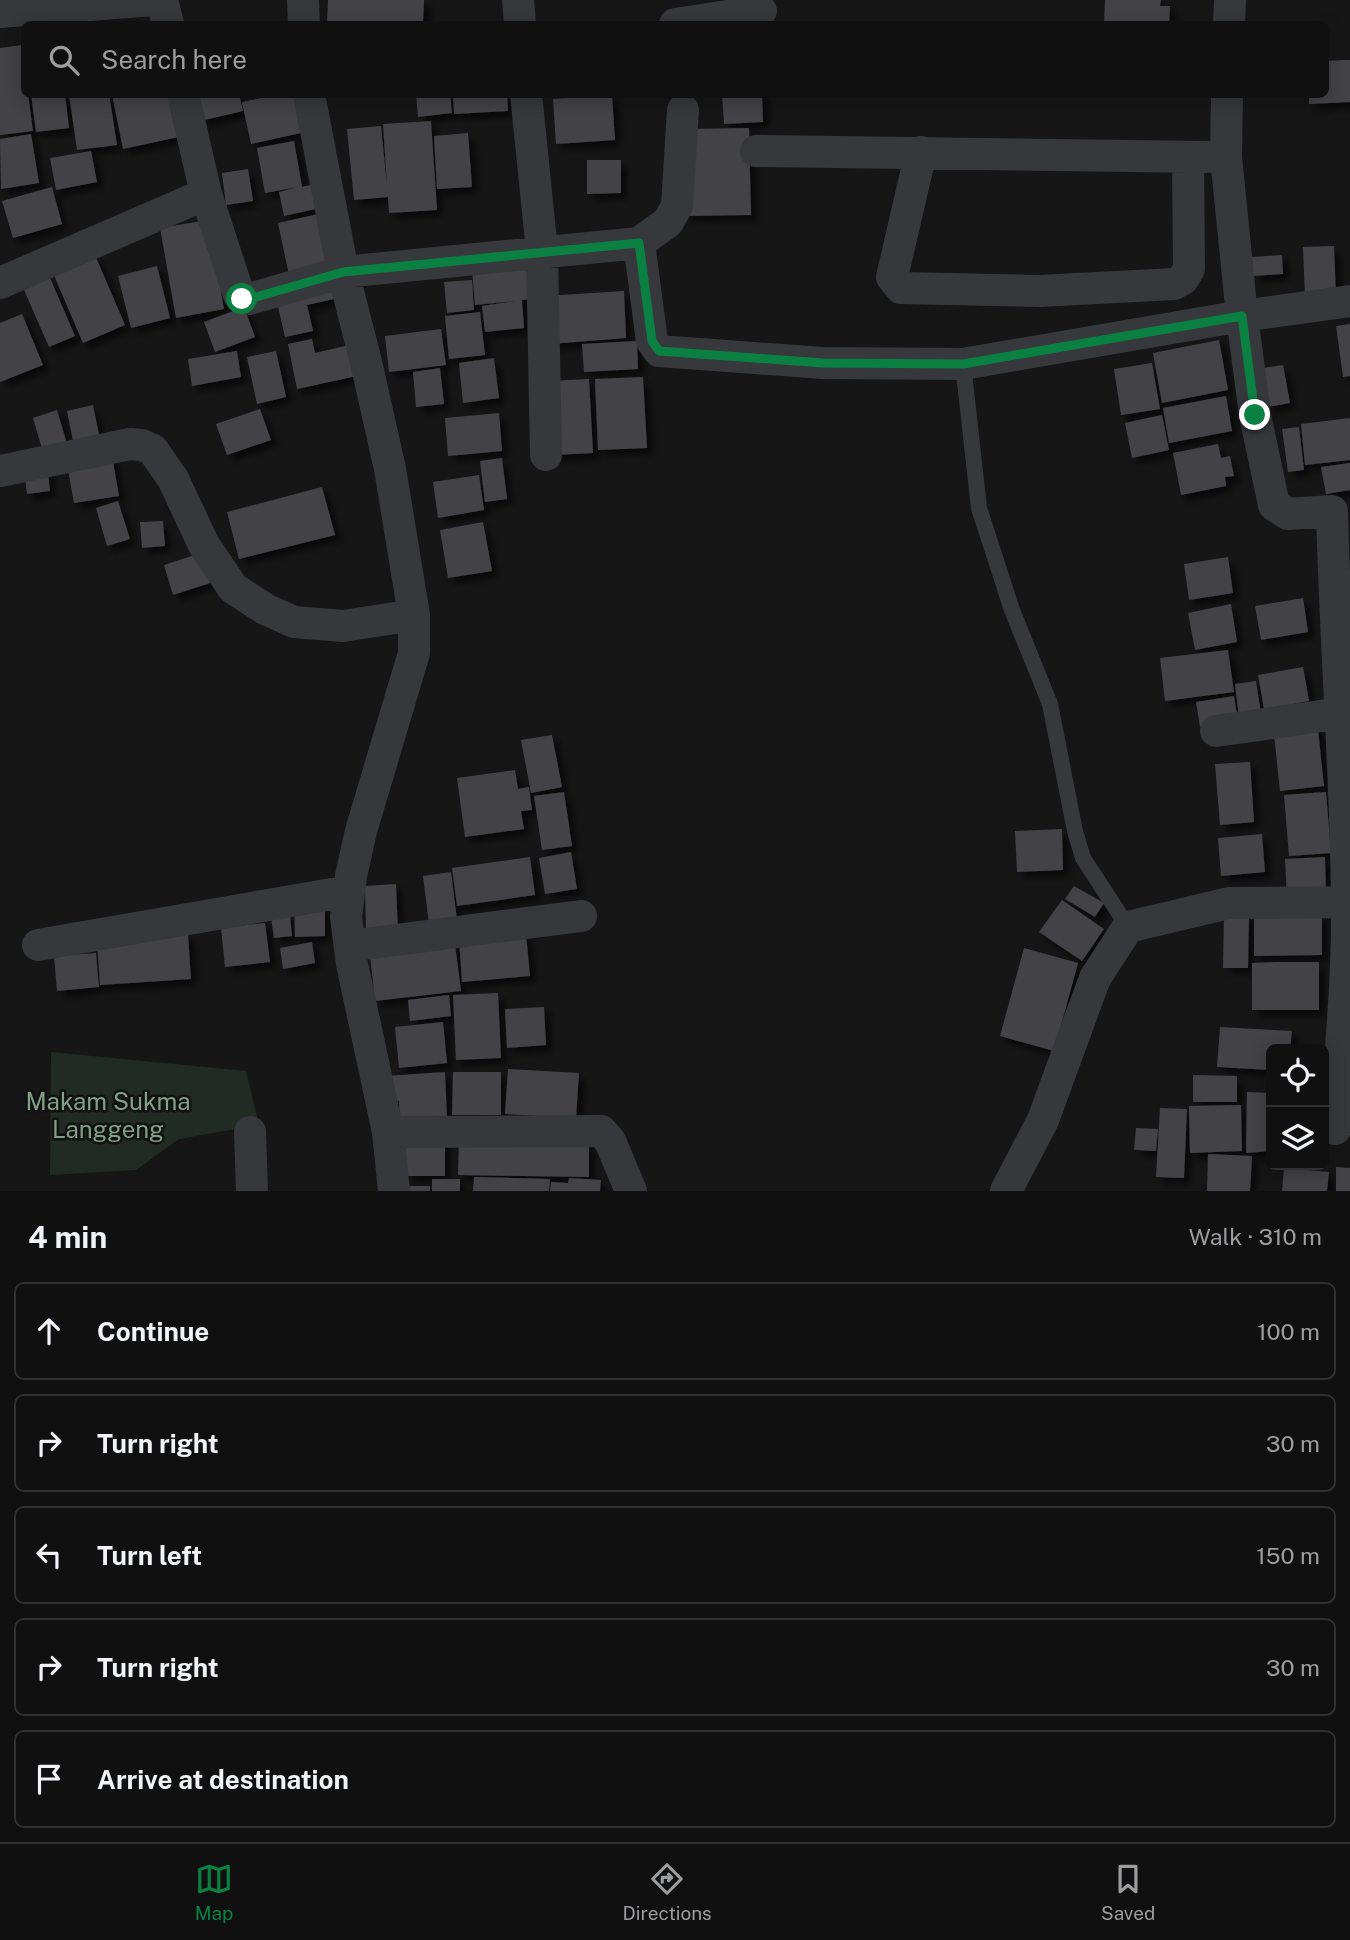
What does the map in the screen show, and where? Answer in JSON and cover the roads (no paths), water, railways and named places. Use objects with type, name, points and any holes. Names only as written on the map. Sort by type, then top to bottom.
[{"type":"street","points":[[0,12],[154,0]]},
{"type":"street","points":[[162,0],[167,21]]},
{"type":"street","points":[[303,0],[304,21]]},
{"type":"street","points":[[519,0],[520,21]]},
{"type":"street","points":[[669,0],[672,21]]},
{"type":"street","points":[[1229,21],[1230,0]]},
{"type":"street","points":[[693,21],[761,11]]},
{"type":"street","points":[[184,98],[206,194],[242,299],[343,272],[639,243],[668,222],[677,206],[683,110]]},
{"type":"street","points":[[310,98],[343,272],[390,469],[414,615],[414,653],[361,831],[346,917],[388,1132],[394,1191]]},
{"type":"street","points":[[526,98],[542,251],[546,455]]},
{"type":"street","points":[[1227,98],[1226,157],[1242,316],[1255,415],[1274,505],[1288,514],[1341,510],[1342,713],[1349,902],[1335,1129]]},
{"type":"street","points":[[756,151],[1226,157]]},
{"type":"street","points":[[921,152],[892,277],[901,288],[1039,291],[1174,284],[1183,279],[1189,269],[1188,158]]},
{"type":"street","points":[[0,283],[206,194]]},
{"type":"street","points":[[639,243],[652,341],[659,351],[823,363],[963,364],[1350,300]]},
{"type":"street","points":[[0,471],[130,444],[142,444],[153,450],[173,479],[204,545],[233,588],[265,609],[295,622],[343,626],[414,615]]},
{"type":"street","points":[[1216,731],[1342,713]]},
{"type":"street","points":[[38,946],[349,891]]},
{"type":"street","points":[[1006,1191],[1043,1120],[1095,978],[1142,923],[1229,903],[1349,902]]},
{"type":"street","points":[[350,946],[580,916]]},
{"type":"street","points":[[388,1132],[601,1131],[610,1141],[631,1191]]},
{"type":"street","points":[[250,1132],[252,1191]]},
{"type":"lane","points":[[963,364],[979,508],[1012,610],[1050,704],[1075,831],[1083,858],[1142,923]]},
{"type":"park label","name":"Makam Sukma Langgeng","points":[[108,1116]]}]
